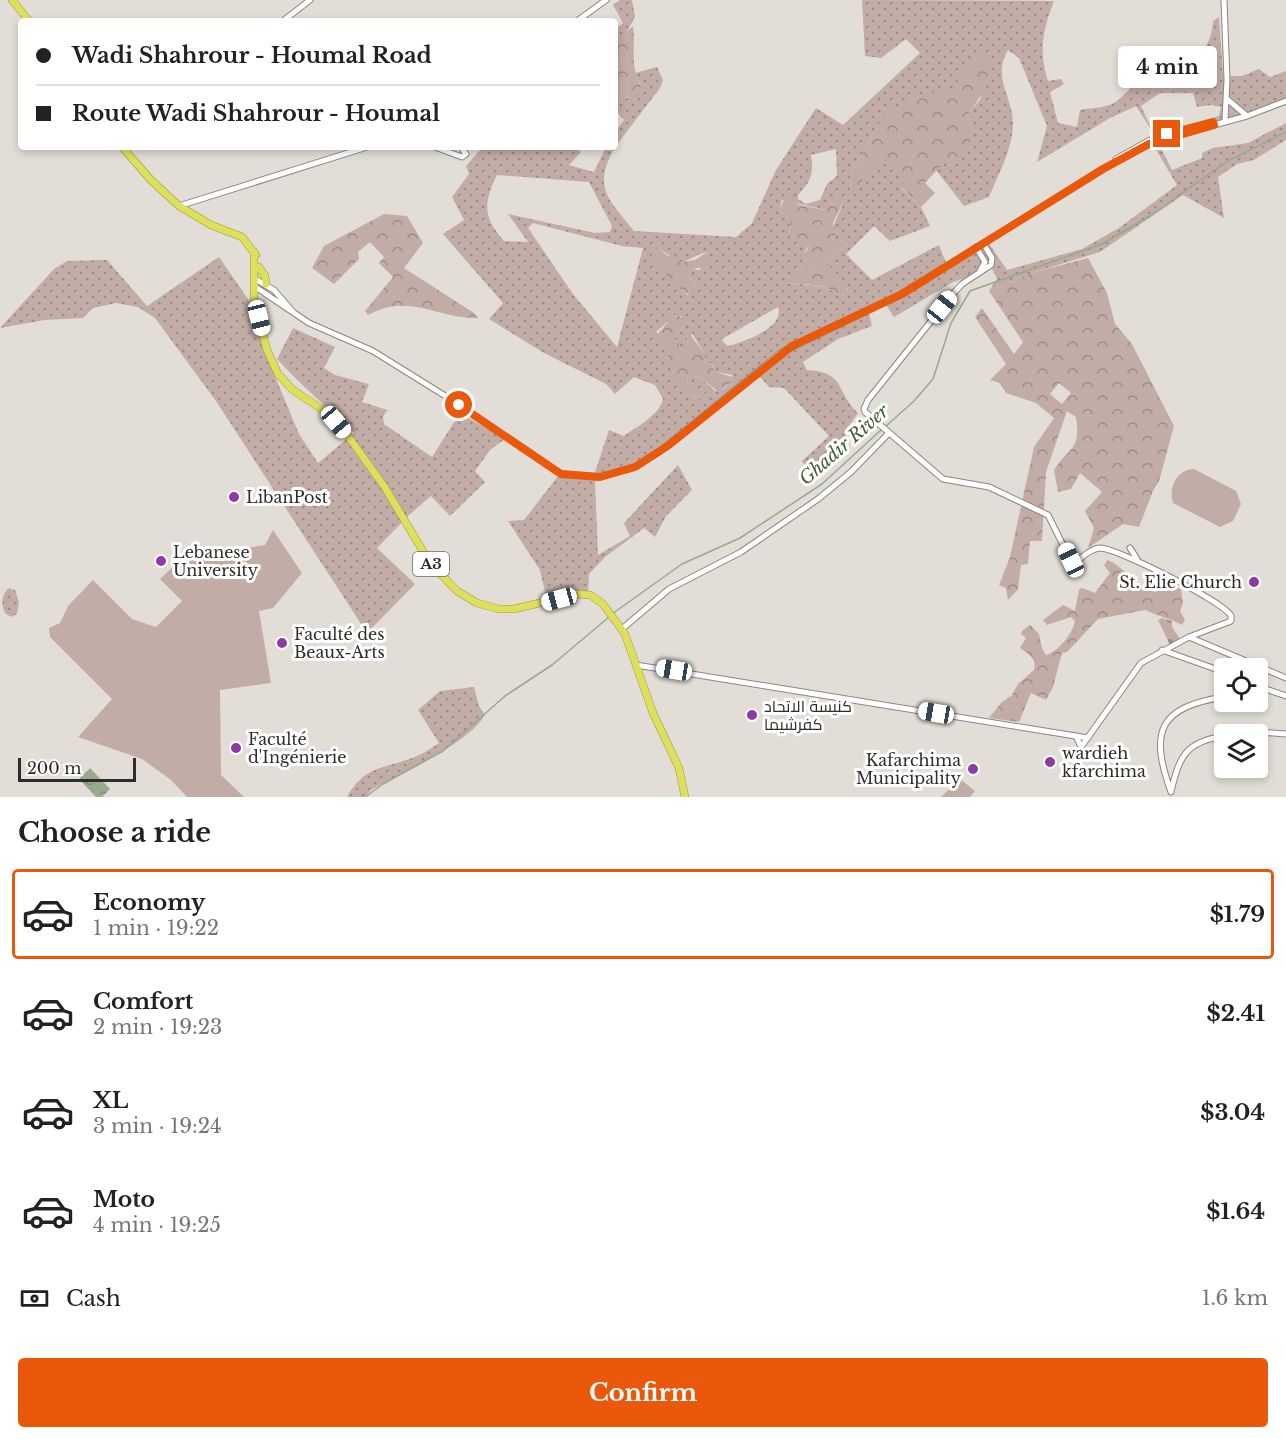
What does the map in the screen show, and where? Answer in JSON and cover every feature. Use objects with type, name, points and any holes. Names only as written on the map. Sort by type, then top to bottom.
[{"type":"highway","points":[[12,0],[27,18]]},
{"type":"highway","points":[[125,150],[150,180],[179,206],[211,225],[242,237],[254,252],[265,276],[258,283]]},
{"type":"highway","name":"A3","points":[[254,252],[259,302],[274,358],[283,375],[299,392],[321,407],[341,427],[384,486],[435,570],[462,595],[485,606],[506,609],[578,594],[590,595],[603,603],[622,629],[653,713],[679,768],[685,797]]},
{"type":"street","points":[[287,18],[310,0]]},
{"type":"street","points":[[581,18],[606,0]]},
{"type":"street","points":[[1224,0],[1227,99],[1225,119]]},
{"type":"street","points":[[1227,99],[1246,114]]},
{"type":"street","points":[[1130,152],[1155,141],[1286,101]]},
{"type":"street","points":[[258,283],[298,317],[373,351],[455,402],[561,474],[600,477],[635,467],[659,452],[792,346],[884,303],[1130,152],[1154,139],[1246,114]]},
{"type":"street","points":[[179,206],[356,150]]},
{"type":"street","points":[[442,150],[462,158],[466,154],[463,150]]},
{"type":"street","points":[[982,243],[992,261],[952,295],[866,403],[865,412],[943,479],[988,487],[1048,515],[1073,565],[1093,549],[1106,549],[1140,562],[1226,608],[1231,613],[1231,621],[1189,637],[1148,658],[1133,672],[1081,747],[1076,736]]},
{"type":"street","points":[[975,247],[985,262],[976,275]]},
{"type":"street","points":[[622,629],[669,589],[741,552],[818,499],[851,472],[886,432]]},
{"type":"street","points":[[1106,540],[1106,549]]},
{"type":"street","points":[[1130,548],[1140,562]]},
{"type":"street","points":[[1189,637],[1286,678]]},
{"type":"street","points":[[1162,650],[1214,668]]},
{"type":"street","points":[[636,665],[1088,738]]},
{"type":"street","points":[[1269,691],[1286,696]]},
{"type":"street","points":[[1214,699],[1174,711],[1169,717],[1162,733],[1160,749],[1171,792],[1178,767],[1185,754],[1203,739],[1214,737]]},
{"type":"street","points":[[1268,733],[1286,734]]},
{"type":"green space","points":[[620,0],[632,0],[635,17],[625,35],[618,40],[618,27],[623,23],[613,5]]},
{"type":"green space","points":[[862,0],[1054,1],[1043,41],[1043,60],[1048,81],[1061,79],[1064,84],[1050,92],[1058,123],[1077,127],[1080,110],[1112,104],[1140,80],[1197,56],[1205,48],[1213,21],[1219,17],[1223,76],[1242,76],[1259,69],[1270,77],[1286,71],[1286,105],[1248,118],[1158,142],[1172,170],[1202,158],[1202,153],[1213,148],[1248,143],[1286,123],[1286,140],[1254,160],[1237,164],[1218,177],[1224,218],[1183,195],[1100,252],[1035,272],[989,291],[997,279],[990,264],[968,277],[953,282],[894,317],[886,305],[869,313],[872,326],[838,339],[803,362],[807,370],[828,374],[834,379],[858,413],[844,433],[849,440],[843,452],[828,466],[811,476],[802,461],[829,436],[784,388],[769,387],[758,375],[665,449],[633,468],[595,482],[598,555],[630,536],[624,523],[678,465],[692,490],[666,516],[655,537],[644,528],[605,557],[589,574],[588,593],[575,590],[547,600],[540,570],[508,521],[524,520],[562,471],[594,475],[609,430],[624,436],[653,415],[663,399],[655,385],[634,377],[615,394],[606,384],[544,353],[489,319],[503,303],[443,234],[464,220],[452,197],[469,174],[466,166],[480,150],[579,150],[581,152],[569,165],[594,172],[605,150],[614,150],[605,173],[606,192],[610,201],[634,231],[736,237],[752,223],[776,170],[816,108],[843,125],[920,53],[906,39],[881,58],[865,56]],"holes":[[[1008,50],[1019,58],[1047,126],[1037,162],[1110,118],[1136,106],[1154,134],[1152,143],[1177,185],[1119,228],[1082,249],[1007,270],[988,242],[946,263],[939,245],[872,280],[846,254],[874,226],[890,241],[930,226],[921,207],[902,189],[904,178],[880,159],[850,194],[851,174],[877,126],[908,100],[952,89],[977,57],[981,98],[969,113],[971,130],[936,170],[964,206],[989,197],[1010,144],[1012,116],[1002,79],[1003,60]],[[1160,93],[1193,93],[1197,107],[1211,105],[1221,107],[1219,116],[1154,134],[1141,106]],[[836,149],[837,176],[827,184],[820,200],[806,204],[798,199],[798,195],[806,186],[812,172],[811,155]],[[497,175],[589,182],[612,226],[610,232],[595,233],[508,214],[528,242],[504,241],[492,225],[487,210],[492,185]],[[837,194],[843,204],[833,227],[840,230],[832,239],[837,244],[843,240],[848,244],[827,263],[848,289],[843,296],[830,289],[788,284],[804,268],[813,264],[805,251],[809,245],[789,233],[791,222],[780,210],[782,200],[826,210],[836,200]],[[533,223],[622,246],[643,248],[617,347],[573,294],[528,228]],[[658,248],[680,262],[707,252],[709,261],[699,270],[692,269],[686,273],[696,285],[688,295],[677,286],[652,254]],[[778,307],[778,315],[769,328],[728,346],[722,339]],[[675,315],[681,316],[685,324],[673,338],[679,343],[681,352],[687,350],[688,332],[692,333],[704,353],[705,365],[712,363],[715,372],[733,375],[726,386],[715,391],[700,377],[688,375],[687,384],[708,395],[707,399],[699,399],[692,396],[682,385],[667,358],[670,351],[656,332]]]},
{"type":"green space","points":[[633,26],[634,63],[641,87],[630,97],[618,96],[618,39]]},
{"type":"green space","points":[[989,54],[990,68],[986,88],[969,113],[971,130],[968,145],[953,163],[945,161],[925,183],[935,193],[921,207],[902,188],[903,178],[880,159],[850,195],[851,174],[877,126],[889,111],[908,100],[952,88],[977,57]]},
{"type":"green space","points":[[657,67],[663,80],[660,88],[618,143],[618,128],[624,120],[618,113],[618,96],[628,98],[641,87],[635,73]]},
{"type":"green space","points":[[786,194],[799,205],[825,210],[836,200],[837,194],[844,201],[833,223],[833,227],[839,227],[840,230],[832,239],[837,244],[845,239],[848,244],[827,263],[847,285],[847,292],[842,296],[829,289],[816,286],[787,284],[804,268],[813,264],[805,255],[809,245],[789,236],[791,222],[780,210]]},
{"type":"green space","points":[[384,214],[407,216],[423,243],[404,268],[474,313],[478,318],[449,315],[410,306],[383,309],[368,315],[365,311],[393,277],[379,263],[384,257],[370,242],[358,252],[359,259],[334,284],[312,268],[324,246]]},
{"type":"green space","points":[[658,248],[668,256],[673,253],[680,262],[695,260],[707,252],[709,261],[706,267],[692,269],[686,273],[696,285],[691,294],[686,293],[675,284],[654,259],[651,254]]},
{"type":"green space","points":[[219,257],[250,302],[264,350],[299,434],[318,463],[354,433],[277,359],[293,328],[335,347],[324,368],[335,375],[369,384],[362,402],[387,410],[383,417],[384,424],[432,457],[460,413],[505,439],[490,450],[475,471],[485,482],[450,516],[431,496],[377,548],[415,584],[367,633],[216,401],[155,318],[138,307],[116,303],[93,308],[83,318],[45,320],[0,328],[54,269],[67,261],[107,260],[147,306]]},
{"type":"green space","points":[[1088,258],[1107,293],[1115,324],[1132,344],[1174,426],[1159,481],[1139,527],[1123,524],[1088,548],[1094,528],[1085,511],[1102,492],[1080,473],[1071,489],[1058,492],[1054,470],[1073,447],[1077,436],[1076,417],[1067,411],[1046,472],[1042,541],[1030,541],[1028,564],[1021,565],[1018,589],[1008,600],[1006,588],[999,585],[1010,557],[1034,447],[1054,418],[1036,403],[1006,393],[1000,383],[990,380],[1006,364],[975,317],[982,308],[1014,354],[1023,342],[989,291],[1035,272]],"holes":[[[1059,383],[1071,393],[1062,404],[1050,394]]]},
{"type":"green space","points":[[678,315],[685,320],[685,324],[673,338],[679,343],[681,352],[687,350],[688,332],[691,330],[692,337],[704,353],[705,365],[711,363],[715,372],[736,378],[718,392],[700,377],[688,375],[687,384],[703,391],[710,398],[701,400],[681,390],[676,384],[667,358],[670,351],[656,336],[672,317]]},
{"type":"green space","points":[[1194,469],[1236,491],[1241,504],[1233,521],[1220,527],[1173,503],[1172,491],[1175,480],[1183,472]]},
{"type":"green space","points":[[273,530],[302,573],[273,608],[259,611],[271,683],[220,690],[221,775],[244,797],[187,797],[171,780],[142,759],[78,737],[112,699],[50,637],[49,628],[60,623],[68,606],[93,580],[132,619],[156,627],[182,601],[160,579],[196,545],[204,555],[265,545]]},
{"type":"green space","points":[[1108,560],[1150,590],[1156,592],[1166,584],[1181,589],[1183,603],[1180,611],[1185,620],[1182,625],[1145,610],[1098,619],[1067,652],[1062,653],[1053,687],[1046,700],[1031,693],[1019,722],[989,718],[1001,703],[1012,695],[1018,684],[1034,670],[1033,659],[1020,648],[1026,638],[1021,634],[1022,631],[1030,625],[1039,634],[1046,655],[1060,646],[1075,621],[1071,617],[1047,625],[1043,620],[1063,605],[1075,611],[1079,590],[1082,588],[1095,593],[1110,573],[1104,565]]},
{"type":"green space","points":[[9,588],[15,590],[19,602],[17,614],[11,617],[5,613],[2,603],[4,594]]},
{"type":"green space","points":[[1162,618],[1172,621],[1172,627],[1180,639],[1170,645],[1158,620]]},
{"type":"green space","points":[[474,687],[479,706],[485,715],[477,726],[450,747],[371,790],[365,797],[347,797],[354,786],[371,772],[419,755],[439,743],[418,710],[440,691]]},
{"type":"green space","points":[[960,779],[975,791],[970,797],[941,797]]},
{"type":"water","points":[[90,768],[110,789],[102,797],[96,797],[79,779]]},
{"type":"waterway","name":"Ghadir River","points":[[885,427],[914,401],[933,379],[951,323],[970,291],[1102,244],[1150,216],[1226,162],[1286,132]]},
{"type":"waterway","name":"Ghadir River","points":[[612,614],[682,564],[740,538],[822,484],[881,430]]},
{"type":"waterway","name":"Ghadir River","points":[[365,797],[383,784],[443,751],[505,696],[552,665],[609,617]]},
{"type":"place","name":"LibanPost","points":[[234,497]]},
{"type":"place","name":"Lebanese University","points":[[161,561]]},
{"type":"place","name":"St. Elie Church","points":[[1254,582]]},
{"type":"place","name":"Faculté des Beaux-Arts","points":[[282,643]]},
{"type":"place","name":"كنيسة الاتحاد كفرشيما","points":[[752,715]]},
{"type":"place","name":"Faculté d'Ingénierie","points":[[236,748]]},
{"type":"place","name":"wardieh kfarchima","points":[[1050,762]]},
{"type":"place","name":"Kafarchima Municipality","points":[[973,769]]},
{"type":"route","points":[[459,405],[561,474],[574,477],[600,477],[635,467],[669,445],[772,359],[792,346],[902,294],[1103,169],[1149,144],[1214,125],[1213,122],[1167,134]]}]
